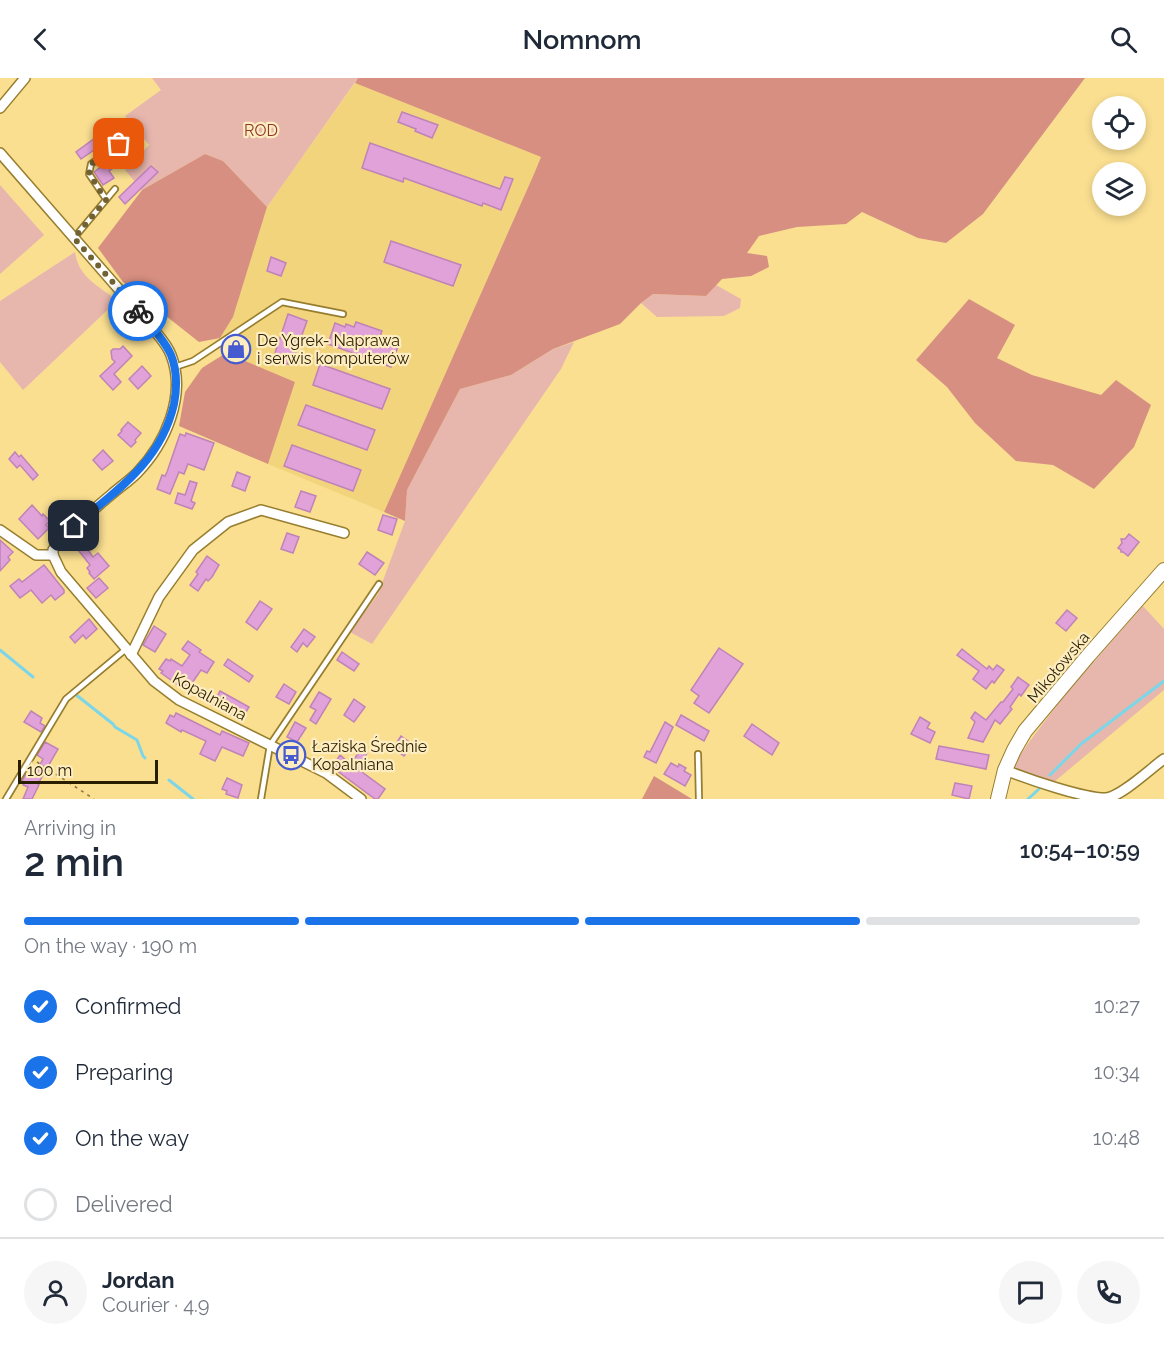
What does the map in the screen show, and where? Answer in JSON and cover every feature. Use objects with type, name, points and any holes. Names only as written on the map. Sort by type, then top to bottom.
[{"type":"street","points":[[0,108],[25,78]]},
{"type":"street","points":[[0,153],[150,325],[170,352],[175,367],[177,387],[171,418],[151,457],[136,474],[59,539],[53,555],[36,555],[0,530]]},
{"type":"street","points":[[128,652],[172,578],[194,550],[228,522],[261,510],[344,533]]},
{"type":"street","name":"Kopalniana","points":[[53,555],[61,572],[154,681],[179,700],[326,773],[361,799]]},
{"type":"street","name":"Mikołowska","points":[[998,799],[1005,771],[1025,731],[1164,570]]},
{"type":"street","points":[[1005,771],[1082,797],[1098,799],[1108,798],[1122,791],[1164,759]]},
{"type":"lane","points":[[106,200],[89,174],[91,164],[119,144],[133,149],[137,158]]},
{"type":"lane","points":[[74,238],[115,189]]},
{"type":"lane","points":[[175,367],[193,361],[282,302],[343,314]]},
{"type":"lane","points":[[261,799],[270,745],[379,584]]},
{"type":"lane","points":[[6,799],[66,699],[128,652]]},
{"type":"lane","points":[[698,754],[699,799]]},
{"type":"path","points":[[30,757],[94,799]]},
{"type":"shaded area","points":[[358,78],[1085,78],[983,214],[946,243],[918,238],[862,212],[846,224],[797,227],[759,236],[747,253],[767,256],[769,267],[751,276],[722,279],[706,296],[653,294],[620,324],[553,349],[511,375],[460,389],[407,490],[405,521],[384,512],[541,157],[355,83]]},
{"type":"shaded area","points":[[355,83],[541,157],[384,512],[268,464],[295,382],[226,353],[220,338],[233,317],[267,207]]},
{"type":"shaded area","points":[[205,154],[223,161],[267,207],[233,317],[220,338],[199,342],[123,282],[98,248],[142,190]]},
{"type":"shaded area","points":[[969,299],[1015,325],[997,358],[1032,375],[1101,395],[1116,380],[1151,405],[1134,447],[1094,489],[1053,465],[1016,461],[975,423],[947,387],[916,360]]},
{"type":"shaded area","points":[[226,353],[295,382],[268,464],[179,426],[185,392],[202,368]]},
{"type":"shaded area","points":[[654,776],[692,799],[642,799]]},
{"type":"green space","name":"ROD","points":[[152,78],[358,78],[267,207],[223,161],[205,154],[142,190],[125,170],[149,145],[125,116],[161,90]]},
{"type":"green space","points":[[0,185],[44,235],[0,274]]},
{"type":"green space","points":[[75,252],[85,275],[117,301],[23,390],[0,362],[0,301]]},
{"type":"green space","points":[[716,285],[741,299],[740,308],[724,316],[657,317],[641,303],[653,294],[706,296]]},
{"type":"green space","points":[[574,342],[561,369],[372,644],[350,632],[378,594],[405,521],[407,490],[460,389],[511,375],[553,349]]},
{"type":"green space","points":[[1143,606],[1164,629],[1164,690],[1054,782],[1012,767],[1058,704]]},
{"type":"building","points":[[402,112],[438,125],[432,138],[398,122]]},
{"type":"building","points":[[121,119],[127,127],[81,159],[76,152]]},
{"type":"building","points":[[370,143],[500,189],[505,177],[513,179],[501,210],[483,203],[482,206],[404,178],[403,182],[362,168]]},
{"type":"building","points":[[125,150],[129,156],[109,171],[114,178],[103,185],[94,172]]},
{"type":"building","points":[[151,166],[158,172],[125,204],[119,197]]},
{"type":"building","points":[[391,241],[461,265],[453,286],[384,262]]},
{"type":"building","points":[[271,257],[286,263],[281,276],[267,271]]},
{"type":"building","points":[[288,314],[307,321],[291,365],[273,359]]},
{"type":"building","points":[[356,322],[382,331],[379,339],[398,346],[391,367],[328,344],[335,323],[345,327],[346,324],[354,327]]},
{"type":"building","points":[[123,346],[132,356],[114,374],[121,382],[113,390],[100,376],[115,362],[111,351]]},
{"type":"building","points":[[320,364],[390,389],[382,409],[313,385]]},
{"type":"building","points":[[142,366],[151,376],[138,389],[129,379]]},
{"type":"building","points":[[306,405],[375,430],[367,450],[298,425]]},
{"type":"building","points":[[128,422],[141,433],[131,447],[118,435]]},
{"type":"building","points":[[186,433],[214,443],[204,470],[188,464],[184,474],[179,472],[170,494],[157,489],[162,475],[165,476],[167,472],[180,434],[185,436]]},
{"type":"building","points":[[292,445],[361,470],[353,491],[284,466]]},
{"type":"building","points":[[103,450],[113,461],[102,470],[93,460]]},
{"type":"building","points":[[15,452],[19,457],[21,455],[38,475],[33,480],[20,465],[17,468],[9,459]]},
{"type":"building","points":[[237,472],[250,477],[245,491],[232,486]]},
{"type":"building","points":[[190,481],[197,483],[191,501],[195,503],[192,509],[175,503],[178,493],[185,495]]},
{"type":"building","points":[[301,491],[316,496],[310,512],[295,507]]},
{"type":"building","points":[[32,505],[50,521],[46,525],[49,528],[38,539],[19,519]]},
{"type":"building","points":[[383,515],[397,519],[392,535],[378,530]]},
{"type":"building","points":[[287,533],[299,537],[293,553],[281,549]]},
{"type":"building","points":[[1129,534],[1139,542],[1128,556],[1118,548],[1122,543],[1121,539],[1125,539]]},
{"type":"building","points":[[78,536],[93,557],[98,553],[109,566],[94,579],[87,568],[90,565],[71,541]]},
{"type":"building","points":[[0,540],[13,552],[8,557],[10,560],[0,571]]},
{"type":"building","points":[[367,552],[384,563],[375,575],[359,564]]},
{"type":"building","points":[[207,556],[219,565],[212,577],[208,581],[206,579],[198,591],[190,585]]},
{"type":"building","points":[[44,565],[64,593],[55,600],[51,595],[42,603],[31,590],[20,598],[10,586],[19,579],[22,582]]},
{"type":"building","points":[[99,578],[108,588],[96,598],[87,588]]},
{"type":"building","points":[[260,601],[272,609],[257,630],[246,622]]},
{"type":"building","points":[[1067,610],[1077,618],[1066,631],[1056,623]]},
{"type":"building","points":[[89,619],[97,629],[86,639],[83,635],[75,643],[70,637]]},
{"type":"building","points":[[154,626],[166,634],[155,652],[143,645]]},
{"type":"building","points":[[304,629],[315,637],[307,647],[303,643],[297,652],[291,647]]},
{"type":"building","points":[[188,641],[214,662],[207,673],[201,670],[185,690],[161,673],[163,671],[159,669],[166,659],[170,661],[171,659],[182,666],[190,655],[182,649]]},
{"type":"building","points":[[719,648],[743,664],[709,713],[694,703],[699,696],[691,690]]},
{"type":"building","points":[[962,649],[987,669],[989,666],[993,670],[997,665],[1004,670],[986,689],[973,679],[979,671],[957,655]]},
{"type":"building","points":[[342,652],[359,664],[354,671],[337,660]]},
{"type":"building","points":[[228,659],[253,676],[249,682],[224,665]]},
{"type":"building","points":[[1018,677],[1029,685],[1021,696],[1019,694],[1010,707],[1012,709],[1000,724],[995,720],[983,742],[968,738],[975,722],[971,718],[975,712],[986,720],[1013,689],[1011,687]]},
{"type":"building","points":[[284,684],[296,692],[289,704],[276,697]]},
{"type":"building","points":[[220,691],[249,707],[241,720],[213,705]]},
{"type":"building","points":[[319,692],[331,699],[316,724],[310,720],[316,710],[310,707]]},
{"type":"building","points":[[354,699],[365,707],[354,722],[344,715]]},
{"type":"building","points":[[31,711],[42,718],[40,723],[45,726],[41,732],[24,722]]},
{"type":"building","points":[[176,713],[220,735],[222,731],[249,743],[243,756],[222,747],[215,761],[200,754],[206,741],[182,730],[181,732],[166,723],[170,715],[174,717]]},
{"type":"building","points":[[681,715],[709,731],[704,741],[676,725]]},
{"type":"building","points":[[920,717],[930,723],[927,728],[935,732],[930,743],[911,734]]},
{"type":"building","points":[[295,722],[306,728],[297,742],[287,737]]},
{"type":"building","points":[[665,722],[673,727],[656,763],[644,757],[647,751],[650,752]]},
{"type":"building","points":[[752,724],[779,743],[772,755],[744,736]]},
{"type":"building","points":[[401,736],[412,744],[404,756],[393,748]]},
{"type":"building","points":[[45,742],[58,749],[32,799],[23,799],[28,787],[23,785],[25,782],[22,781],[26,774],[33,777],[43,759],[37,755]]},
{"type":"building","points":[[939,746],[989,755],[986,769],[936,759]]},
{"type":"building","points":[[361,749],[367,753],[358,769],[385,789],[378,799],[332,767],[340,755],[351,764]]},
{"type":"building","points":[[671,763],[686,768],[684,771],[691,775],[685,786],[664,774]]},
{"type":"building","points":[[227,778],[242,785],[238,798],[226,794],[227,791],[222,789]]},
{"type":"building","points":[[955,783],[972,786],[969,799],[952,795]]},
{"type":"waterway","points":[[0,650],[33,677]]},
{"type":"waterway","points":[[1050,775],[1081,744],[1164,681]]},
{"type":"waterway","points":[[75,694],[115,727],[137,740],[145,758]]},
{"type":"waterway","points":[[169,780],[193,799]]},
{"type":"waterway","points":[[1028,799],[1039,789]]},
{"type":"way so far","points":[[119,144],[91,164],[88,172],[106,200],[74,238],[138,311]]},
{"type":"place","name":"De Ygrek- Naprawa i serwis komputerów","points":[[236,349]]},
{"type":"place","name":"Łaziska Średnie Kopalniana","points":[[291,755]]},
{"type":"route","points":[[74,526],[136,474],[151,457],[171,418],[177,387],[175,367],[170,352],[138,311]]}]
